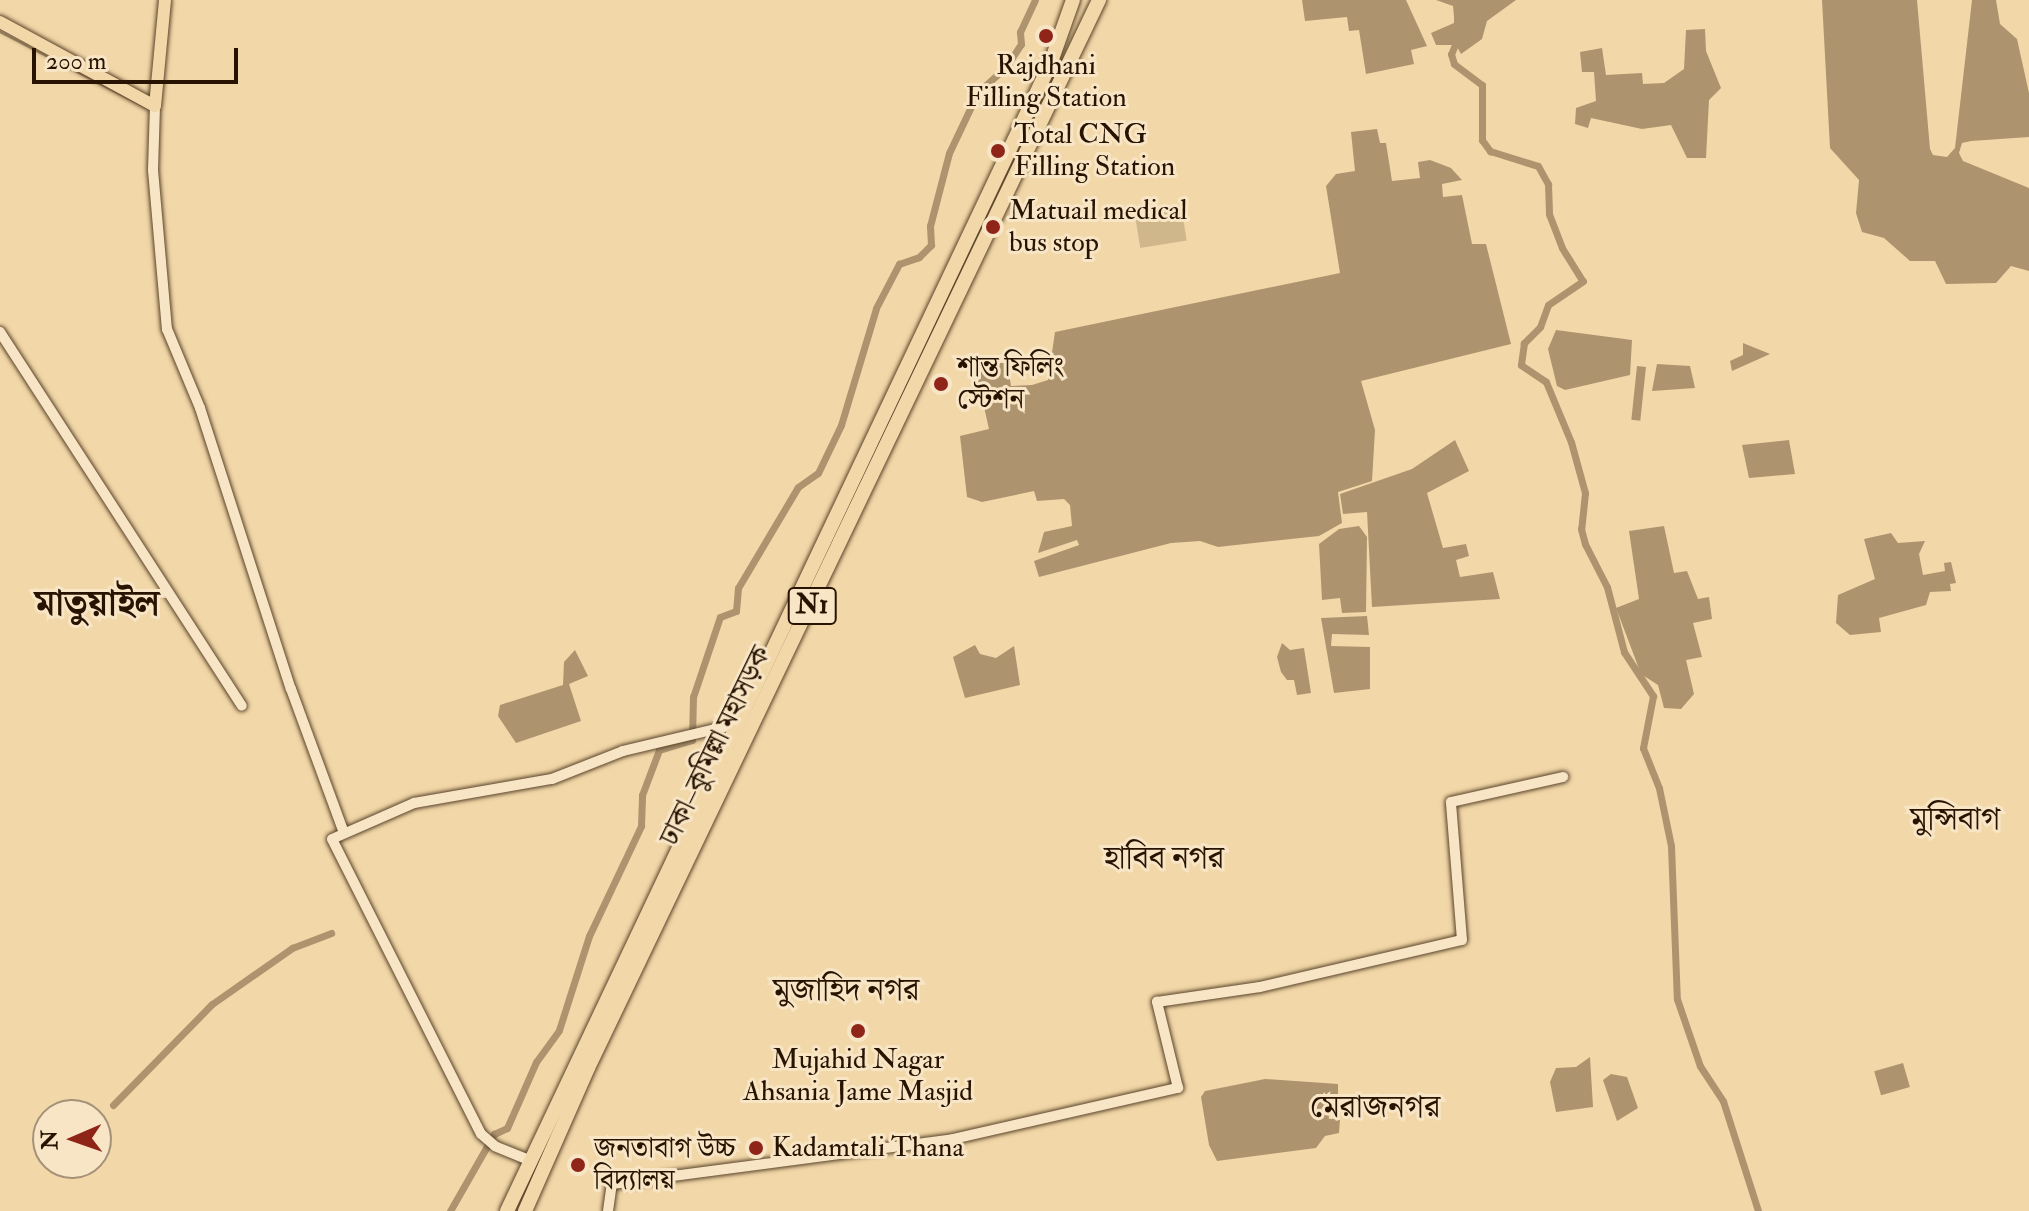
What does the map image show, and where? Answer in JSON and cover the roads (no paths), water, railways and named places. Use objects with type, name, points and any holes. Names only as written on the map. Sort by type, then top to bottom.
[{"type":"highway","name":"ঢাকা–কুমিল্লা মহাসড়ক","points":[[507,1211],[1031,100],[1073,0]]},
{"type":"highway","name":"ঢাকা–কুমিল্লা মহাসড়ক","points":[[525,1211],[588,1068],[1099,0]]},
{"type":"highway","points":[[500,1211],[879,402],[1031,100]]},
{"type":"main road","points":[[0,22],[155,106],[165,0]]},
{"type":"street","points":[[155,106],[153,170],[167,329],[200,408],[291,689],[344,833]]},
{"type":"street","points":[[0,332],[242,706]]},
{"type":"street","points":[[524,1158],[495,1146],[481,1134],[332,839],[414,803],[552,779],[623,751],[728,726]]},
{"type":"street","points":[[608,1211],[612,1184],[953,1139],[1178,1088],[1157,1002],[1260,987],[1462,940],[1451,802],[1563,777]]},
{"type":"waterway","points":[[450,1211],[494,1134],[507,1128],[536,1062],[559,1030],[589,936],[641,826],[642,795],[659,750],[692,740],[693,697],[720,617],[736,611],[738,588],[798,487],[818,473],[841,425],[876,308],[899,264],[919,257],[931,245],[930,226],[949,153],[978,92],[1006,67],[1021,44],[1020,32],[1035,0]]},
{"type":"waterway","points":[[0,32],[146,108]]},
{"type":"waterway","points":[[1458,37],[1451,54],[1454,64],[1482,85],[1482,140],[1490,151],[1538,166],[1548,184],[1549,214],[1562,248],[1583,281],[1548,305],[1540,327],[1524,343],[1521,365],[1546,382],[1571,442],[1585,493],[1581,529],[1585,544],[1607,587],[1624,652],[1653,696],[1643,748],[1659,788],[1671,846],[1677,999],[1700,1066],[1723,1101],[1758,1211]]},
{"type":"waterway","points":[[113,1105],[212,1004],[292,948],[331,933]]},
{"type":"place","name":"Rajdhani Filling Station","points":[[1046,36]]},
{"type":"place","name":"Total CNG Filling Station","points":[[998,151]]},
{"type":"place","name":"Matuail medical bus stop","points":[[993,227]]},
{"type":"place","name":"শান্ত ফিলিং স্টেশন","points":[[941,384]]},
{"type":"place","name":"Mujahid Nagar Ahsania Jame Masjid","points":[[858,1031]]},
{"type":"place","name":"Kadamtali Thana","points":[[756,1148]]},
{"type":"place","name":"জনতাবাগ উচ্চ বিদ্যালয়","points":[[578,1165]]},
{"type":"district","name":"মাতুয়াইল","points":[[97,604]]},
{"type":"district","name":"মুন্সিবাগ","points":[[1955,819]]},
{"type":"district","name":"হাবিব নগর","points":[[1164,858]]},
{"type":"district","name":"মুজাহিদ নগর","points":[[846,990]]},
{"type":"district","name":"মেরাজনগর","points":[[1375,1107]]}]
